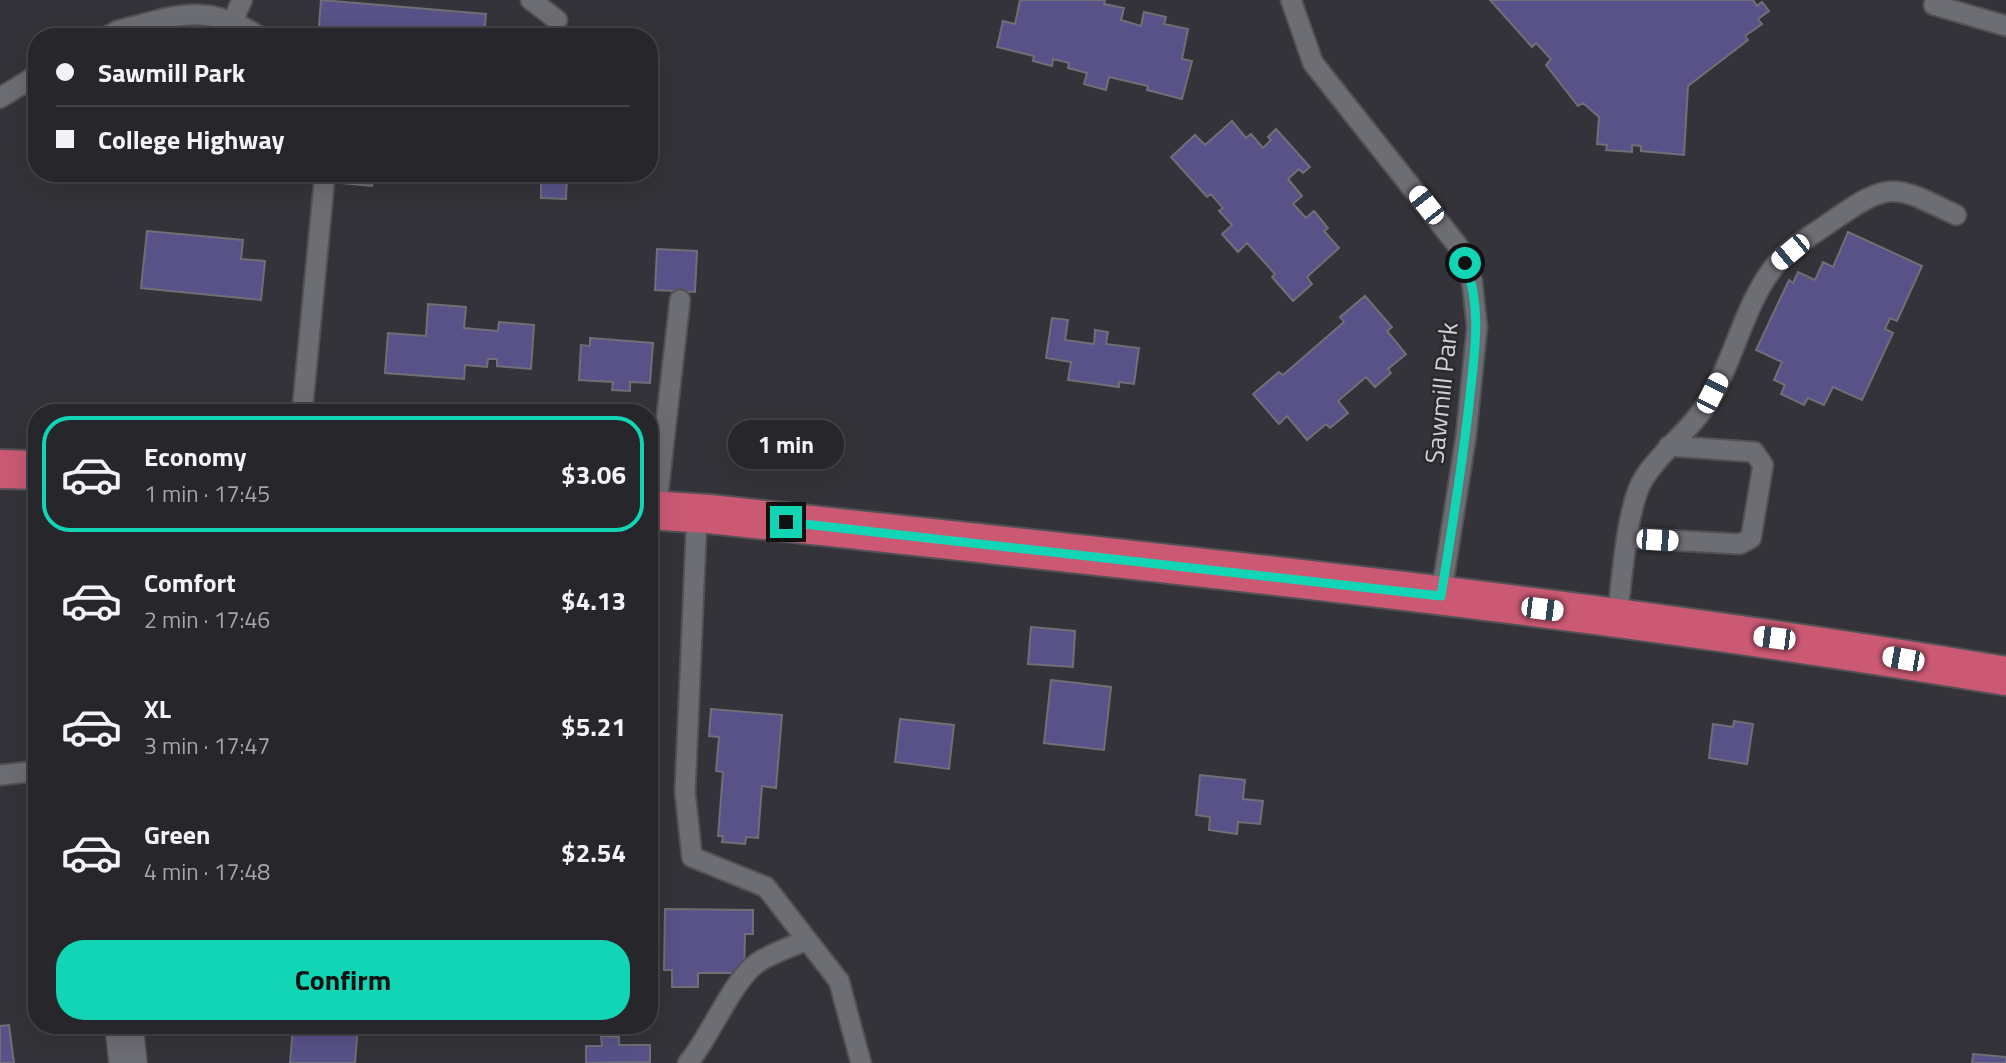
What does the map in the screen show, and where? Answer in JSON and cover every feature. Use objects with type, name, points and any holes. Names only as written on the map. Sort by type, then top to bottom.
[{"type":"highway","points":[[0,469],[28,470]]},
{"type":"highway","points":[[658,511],[697,513],[1441,596],[1801,641],[2006,676]]},
{"type":"street","points":[[125,1034],[128,1063]]},
{"type":"lane","points":[[233,21],[242,0]]},
{"type":"lane","points":[[531,0],[557,20]]},
{"type":"lane","name":"Sawmill Park","points":[[1291,0],[1313,63],[1458,246],[1472,281],[1477,327],[1466,436],[1441,596]]},
{"type":"lane","points":[[1934,5],[2006,26]]},
{"type":"lane","points":[[130,28],[194,13],[214,14],[245,28]]},
{"type":"lane","points":[[0,98],[28,81]]},
{"type":"lane","points":[[303,404],[325,182]]},
{"type":"lane","points":[[1618,618],[1629,538],[1642,481],[1669,446],[1706,406],[1762,286],[1778,262],[1864,199],[1888,191],[1907,191],[1956,215]]},
{"type":"lane","points":[[658,472],[680,300]]},
{"type":"lane","points":[[1629,538],[1740,544],[1751,538],[1763,465],[1754,452],[1669,446]]},
{"type":"lane","points":[[697,513],[685,792],[692,857],[766,887],[839,981],[861,1063]]},
{"type":"lane","points":[[0,775],[28,772]]},
{"type":"lane","points":[[688,1063],[703,1045],[727,1002],[756,964],[807,940]]},
{"type":"building","points":[[321,0],[486,14],[485,28],[319,28]]},
{"type":"building","points":[[1020,0],[1105,0],[1104,4],[1124,8],[1121,20],[1141,26],[1144,12],[1166,17],[1164,24],[1188,29],[1182,59],[1192,61],[1182,99],[1147,90],[1148,86],[1109,77],[1106,90],[1084,84],[1087,73],[1068,68],[1069,63],[1053,59],[1052,66],[1033,61],[1034,56],[997,47],[1003,21],[1015,24]]},
{"type":"building","points":[[1490,0],[1753,0],[1757,6],[1762,2],[1769,11],[1758,19],[1762,24],[1745,36],[1748,40],[1688,86],[1684,155],[1641,151],[1641,146],[1632,145],[1632,152],[1606,150],[1607,145],[1597,144],[1599,117],[1583,103],[1578,106],[1546,65],[1551,59],[1536,43],[1532,47]]},
{"type":"building","points":[[1232,121],[1246,138],[1251,134],[1263,148],[1276,129],[1310,167],[1303,173],[1299,169],[1288,179],[1302,196],[1293,204],[1306,218],[1314,211],[1328,228],[1324,231],[1339,248],[1307,277],[1312,284],[1293,301],[1272,277],[1275,274],[1247,243],[1238,252],[1222,234],[1232,225],[1219,211],[1223,208],[1211,194],[1207,197],[1171,157],[1195,135],[1205,145]]},
{"type":"building","points":[[342,182],[373,182],[372,186]]},
{"type":"building","points":[[541,182],[567,182],[566,199],[541,198]]},
{"type":"building","points":[[147,231],[243,240],[241,259],[265,261],[261,300],[141,288]]},
{"type":"building","points":[[1848,232],[1922,266],[1897,321],[1890,318],[1885,329],[1893,333],[1862,400],[1833,387],[1824,405],[1808,398],[1804,405],[1781,394],[1785,385],[1774,380],[1782,362],[1756,350],[1789,280],[1793,283],[1798,272],[1815,280],[1823,262],[1833,267]]},
{"type":"building","points":[[657,249],[697,251],[695,292],[655,290]]},
{"type":"building","points":[[1365,296],[1392,327],[1387,331],[1406,354],[1388,369],[1391,373],[1375,387],[1366,377],[1338,401],[1348,413],[1330,428],[1326,424],[1307,440],[1287,416],[1279,424],[1253,394],[1279,372],[1283,375],[1344,322],[1340,317]]},
{"type":"building","points":[[428,304],[466,307],[464,328],[498,331],[499,322],[534,325],[531,369],[497,366],[497,359],[488,359],[487,367],[465,365],[464,379],[385,373],[388,333],[426,336]]},
{"type":"building","points":[[1052,318],[1068,320],[1065,340],[1094,344],[1095,330],[1108,332],[1106,344],[1139,348],[1134,384],[1119,382],[1119,387],[1068,380],[1071,362],[1046,358]]},
{"type":"building","points":[[590,338],[653,343],[650,383],[630,382],[630,391],[612,390],[613,382],[579,380],[581,345],[590,346]]},
{"type":"building","points":[[1031,627],[1075,631],[1073,667],[1028,664]]},
{"type":"building","points":[[1051,680],[1111,687],[1104,750],[1044,743]]},
{"type":"building","points":[[711,709],[782,715],[776,788],[762,786],[758,838],[746,837],[745,844],[722,842],[723,836],[718,836],[723,772],[716,771],[719,737],[709,736]]},
{"type":"building","points":[[900,719],[954,725],[949,769],[895,762]]},
{"type":"building","points":[[1734,721],[1753,724],[1747,764],[1709,758],[1713,724],[1733,727]]},
{"type":"building","points":[[1200,775],[1245,780],[1243,799],[1263,801],[1260,824],[1238,822],[1237,834],[1209,830],[1210,817],[1196,815]]},
{"type":"building","points":[[665,909],[753,910],[753,934],[745,934],[744,973],[698,973],[698,987],[672,987],[672,970],[664,970]]},
{"type":"building","points":[[9,1025],[14,1063],[0,1063],[0,1026]]},
{"type":"building","points":[[292,1034],[357,1034],[355,1063],[290,1063]]},
{"type":"building","points":[[601,1036],[619,1037],[619,1045],[650,1045],[650,1062],[586,1063],[586,1046],[602,1046]]},
{"type":"building","points":[[1973,1054],[2006,1057],[2006,1063],[1972,1063]]},
{"type":"route","points":[[786,522],[1441,596],[1466,436],[1477,327],[1472,281],[1465,263]]}]
